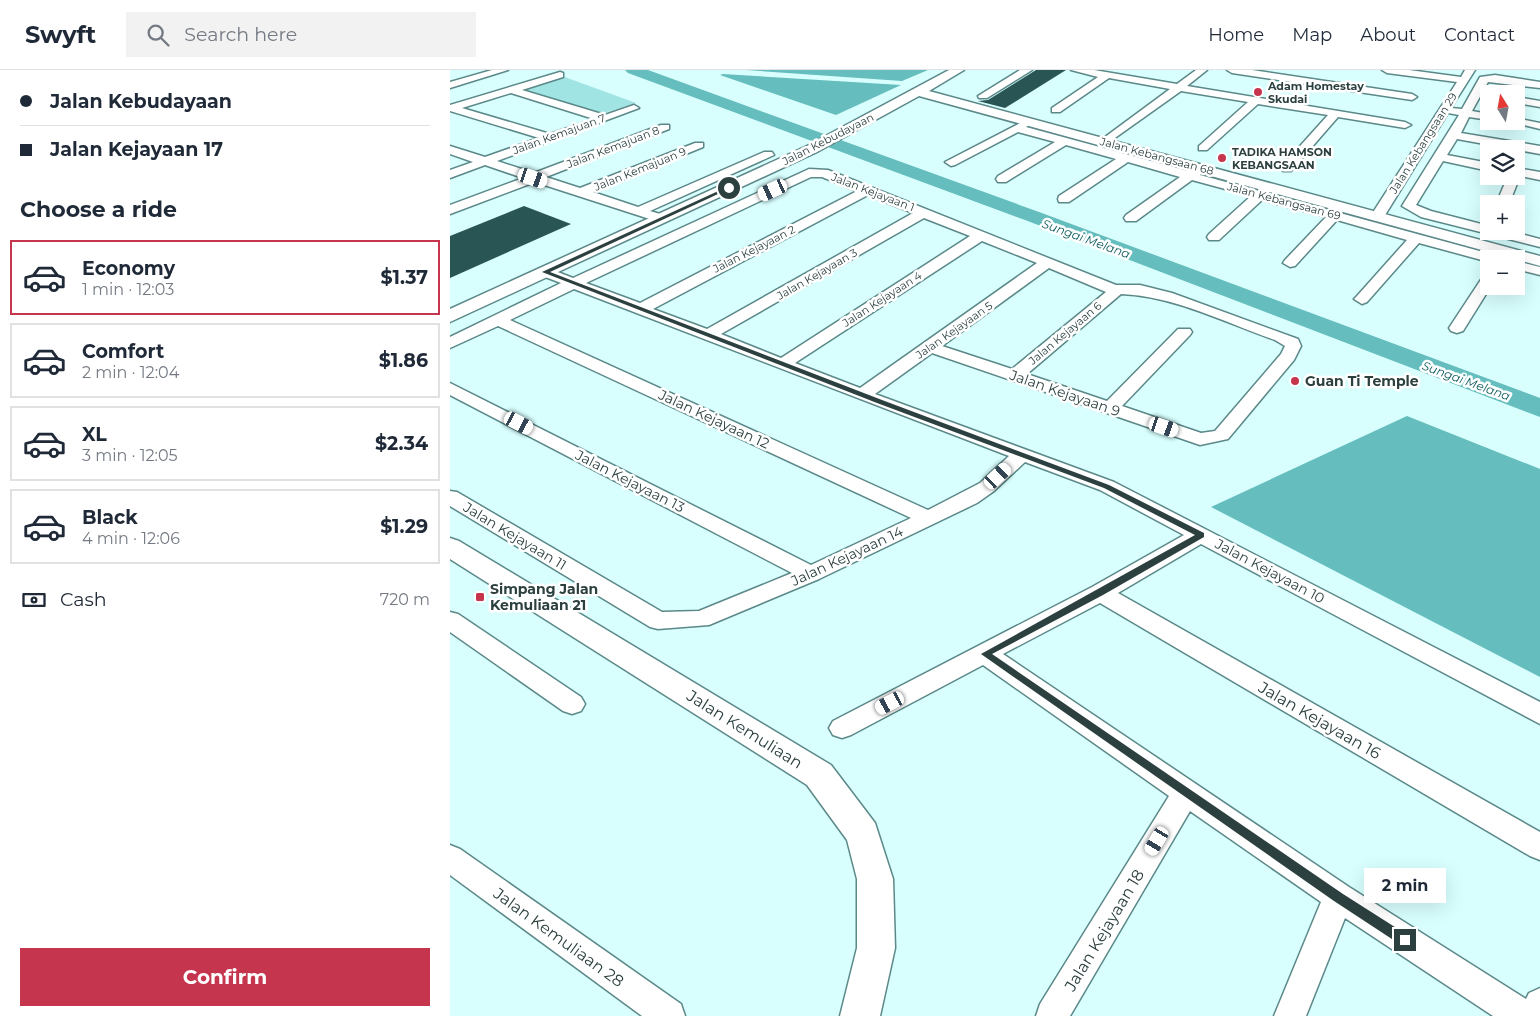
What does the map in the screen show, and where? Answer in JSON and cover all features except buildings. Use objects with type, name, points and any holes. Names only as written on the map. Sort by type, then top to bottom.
[{"type":"street","points":[[450,85],[502,70]]},
{"type":"street","name":"Jalan Kebudayaan","points":[[450,316],[812,149],[958,70]]},
{"type":"street","points":[[983,96],[1027,70]]},
{"type":"street","points":[[1076,70],[1405,125]]},
{"type":"street","points":[[1108,141],[1202,70]]},
{"type":"street","points":[[1232,70],[1412,97]]},
{"type":"street","points":[[1387,70],[1463,80]]},
{"type":"street","name":"Jalan Kebangsaan 29","points":[[1379,214],[1470,70]]},
{"type":"street","points":[[450,108],[560,75]]},
{"type":"street","points":[[1056,110],[1107,75]]},
{"type":"street","points":[[1484,85],[1484,79],[1500,78],[1540,85]]},
{"type":"street","points":[[512,90],[604,118]]},
{"type":"street","name":"Jalan Kebangsaan 68","points":[[922,90],[1108,141],[1199,170],[1540,254]]},
{"type":"street","points":[[1480,98],[1465,113],[1454,136],[1409,206],[1426,214],[1480,228]]},
{"type":"street","points":[[1203,148],[1256,100]]},
{"type":"street","points":[[1525,102],[1540,104]]},
{"type":"street","points":[[450,108],[550,138]]},
{"type":"street","name":"Jalan Kemajuan 7","points":[[450,174],[634,108]]},
{"type":"street","points":[[1444,110],[1480,116]]},
{"type":"street","points":[[1287,168],[1336,114]]},
{"type":"street","points":[[951,162],[1033,120]]},
{"type":"street","points":[[1525,123],[1540,126]]},
{"type":"street","name":"Jalan Kemajuan 8","points":[[450,210],[664,127]]},
{"type":"street","name":"Jalan Kebangsaan 69","points":[[1016,128],[1126,158],[1199,170],[1260,195],[1480,255]]},
{"type":"street","points":[[1454,136],[1540,150]]},
{"type":"street","points":[[1002,179],[1065,141]]},
{"type":"street","name":"Jalan Kemajuan 9","points":[[580,193],[699,145]]},
{"type":"street","points":[[450,150],[662,219]]},
{"type":"street","points":[[638,211],[768,155]]},
{"type":"street","points":[[1441,157],[1480,164]]},
{"type":"street","points":[[1064,199],[1126,158]]},
{"type":"street","points":[[1131,218],[1199,170]]},
{"type":"street","name":"Jalan Kejayaan 1","points":[[574,282],[809,173],[824,173],[982,235],[1046,264]]},
{"type":"street","points":[[1525,174],[1540,176]]},
{"type":"street","name":"Jalan Kejayaan 2","points":[[640,309],[868,190]]},
{"type":"street","points":[[1214,237],[1260,195]]},
{"type":"street","name":"Jalan Kejayaan 3","points":[[708,335],[925,212]]},
{"type":"street","name":"Jalan Kebangsaan 68","points":[[1379,214],[1540,262]]},
{"type":"street","points":[[1290,263],[1335,215]]},
{"type":"street","name":"Jalan Kejayaan 4","points":[[782,364],[982,235]]},
{"type":"street","points":[[1362,298],[1416,238]]},
{"type":"street","points":[[1525,239],[1540,243]]},
{"type":"street","points":[[1046,264],[1114,290]]},
{"type":"street","name":"Jalan Kejayaan 5","points":[[862,395],[1046,264]]},
{"type":"street","points":[[1525,267],[1540,271]]},
{"type":"street","name":"Jalan Kejayaan 10","points":[[545,272],[862,395],[1106,486],[1540,714]]},
{"type":"street","points":[[450,343],[574,282]]},
{"type":"street","name":"Jalan Kejayaan 9","points":[[930,347],[1200,439],[1221,435],[1288,356],[1293,346],[1292,342],[1281,337],[1167,296],[1140,290],[1114,290]]},
{"type":"street","name":"Jalan Kejayaan 6","points":[[1014,376],[1114,293],[1114,290]]},
{"type":"street","points":[[1457,328],[1480,292]]},
{"type":"street","name":"Jalan Kejayaan 12","points":[[498,320],[930,518]]},
{"type":"street","points":[[1110,408],[1184,332]]},
{"type":"street","name":"Jalan Kejayaan 13","points":[[450,388],[810,574]]},
{"type":"street","name":"Jalan Kejayaan 14","points":[[658,621],[701,619],[810,574],[930,518],[987,487],[1021,455]]},
{"type":"street","name":"Jalan Kejayaan 11","points":[[450,497],[658,621]]},
{"type":"street","points":[[842,728],[1100,593],[1201,535]]},
{"type":"street","name":"Jalan Kemuliaan","points":[[450,547],[820,775],[863,834],[875,880],[876,948],[860,1016]]},
{"type":"street","name":"Jalan Kejayaan 16","points":[[1100,593],[1540,847]]},
{"type":"street","points":[[455,631],[572,704]]},
{"type":"street","points":[[985,654],[1338,897],[1522,1016]]},
{"type":"street","name":"Jalan Kejayaan 18","points":[[1052,1016],[1186,793]]},
{"type":"street","name":"Jalan Kemuliaan 28","points":[[450,858],[669,1016]]},
{"type":"street","points":[[1290,1016],[1338,897]]},
{"type":"street","points":[[1537,1016],[1540,1004]]},
{"type":"shaded area","points":[[746,70],[928,70],[902,81]]},
{"type":"shaded area","points":[[720,75],[901,85],[836,115]]},
{"type":"shaded area","points":[[562,76],[636,103],[601,114],[521,90]]},
{"type":"shaded area","points":[[1407,416],[1540,469],[1540,677],[1211,507]]},
{"type":"waterway","name":"Sungai Melana","points":[[633,70],[1032,216],[1540,408]]},
{"type":"place","name":"Adam Homestay Skudai","points":[[1258,92]]},
{"type":"place","name":"TADIKA HAMSON KEBANGSAAN","points":[[1222,158]]},
{"type":"place","name":"Guan Ti Temple","points":[[1295,381]]},
{"type":"place","name":"Simpang Jalan Kemuliaan 21","points":[[480,597]]},
{"type":"route","points":[[729,188],[545,272],[880,402],[1106,486],[1201,535],[1100,593],[985,654],[1338,897],[1405,940]]}]
